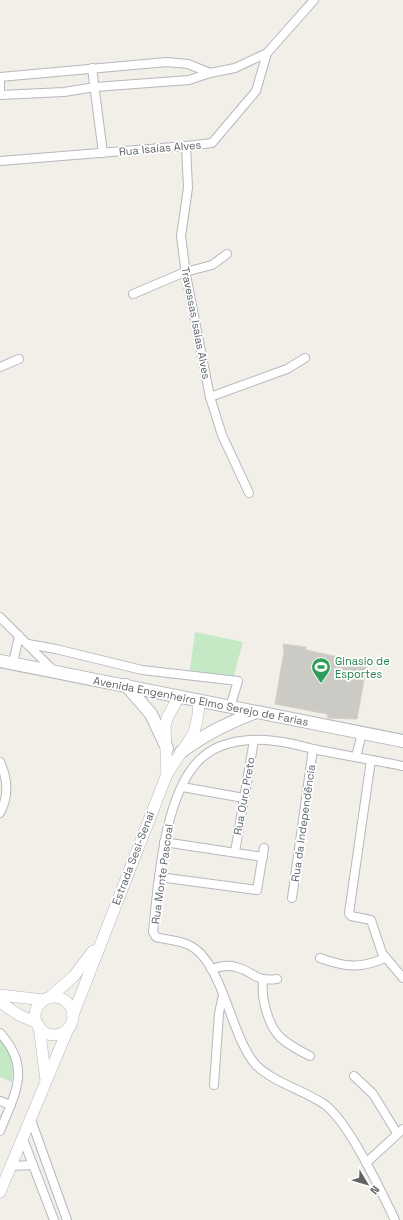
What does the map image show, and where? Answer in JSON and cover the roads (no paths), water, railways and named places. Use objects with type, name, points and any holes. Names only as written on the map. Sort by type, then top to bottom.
[{"type":"main road","name":"Avenida Engenheiro Elmo Serejo de Farias","points":[[0,661],[403,740]]},
{"type":"main road","points":[[126,685],[151,714],[167,748]]},
{"type":"main road","points":[[181,752],[202,736],[220,726],[256,712]]},
{"type":"street","points":[[0,81],[0,95],[64,92],[189,80],[210,73],[235,68],[267,53],[314,0]]},
{"type":"street","name":"Rua Isaías Alves","points":[[0,161],[212,143],[256,92],[267,53]]},
{"type":"street","points":[[0,77],[167,62],[188,64],[210,73]]},
{"type":"street","points":[[92,68],[103,153]]},
{"type":"street","name":"Travessas Isaias Alves","points":[[186,146],[188,188],[181,236],[185,272],[210,397],[222,435],[249,493]]},
{"type":"street","points":[[133,294],[185,272],[212,265],[227,254]]},
{"type":"street","points":[[210,397],[287,369],[305,358]]},
{"type":"street","points":[[0,367],[19,359]]},
{"type":"street","points":[[0,617],[9,628],[28,644],[54,671]]},
{"type":"street","points":[[0,626],[9,628]]},
{"type":"street","points":[[13,663],[18,636]]},
{"type":"street","points":[[28,644],[56,649],[142,670],[238,681],[230,707]]},
{"type":"street","name":"Estrada Sesi-Senai","points":[[166,774],[167,748],[165,726],[168,716],[179,697]]},
{"type":"street","name":"Estrada Sesi-Senai","points":[[73,1015],[100,941],[166,774],[194,733],[199,701]]},
{"type":"street","points":[[356,757],[362,733]]},
{"type":"street","name":"Rua Monte Pascoal","points":[[395,1220],[366,1163],[330,1109],[312,1097],[265,1072],[257,1066],[246,1051],[211,969],[196,950],[189,945],[154,936],[159,877],[164,842],[172,809],[182,787],[196,763],[212,750],[233,742],[254,740],[274,741],[403,766]]},
{"type":"street","name":"Rua Ouro Preto","points":[[235,852],[254,740]]},
{"type":"street","name":"Rua da Independência","points":[[292,898],[313,749]]},
{"type":"street","points":[[371,760],[349,913],[351,916],[371,920],[385,958],[403,978]]},
{"type":"street","points":[[0,762],[4,771],[7,788],[4,804],[0,813]]},
{"type":"street","points":[[182,787],[244,798]]},
{"type":"street","points":[[164,842],[263,857]]},
{"type":"street","points":[[159,877],[257,890],[264,848]]},
{"type":"street","name":"Estrada Sesi-Senai","points":[[46,999],[74,976],[100,941]]},
{"type":"street","points":[[320,958],[335,963],[358,966],[370,965],[385,958]]},
{"type":"street","points":[[211,969],[229,966],[237,967],[263,981],[277,979]]},
{"type":"street","points":[[263,981],[262,989],[265,1005],[278,1034],[292,1048],[310,1056]]},
{"type":"street","points":[[214,1085],[219,1013],[223,995]]},
{"type":"street","points":[[0,996],[46,999],[55,997],[66,1000],[70,1004],[73,1015],[0,1192]]},
{"type":"street","points":[[46,999],[37,1008],[46,1081]]},
{"type":"street","points":[[0,1002],[19,1015],[38,1024],[48,1033],[53,1034],[64,1032],[68,1028]]},
{"type":"street","points":[[0,1033],[14,1052],[18,1064],[18,1086],[0,1132]]},
{"type":"street","points":[[354,1076],[373,1094],[400,1131],[366,1163]]},
{"type":"street","points":[[0,1101],[11,1105]]},
{"type":"street","points":[[30,1120],[67,1220]]},
{"type":"street","points":[[23,1138],[54,1220]]},
{"type":"street","points":[[11,1166],[33,1165]]},
{"type":"place","name":"Ginasio de Esportes","points":[[321,684]]}]
